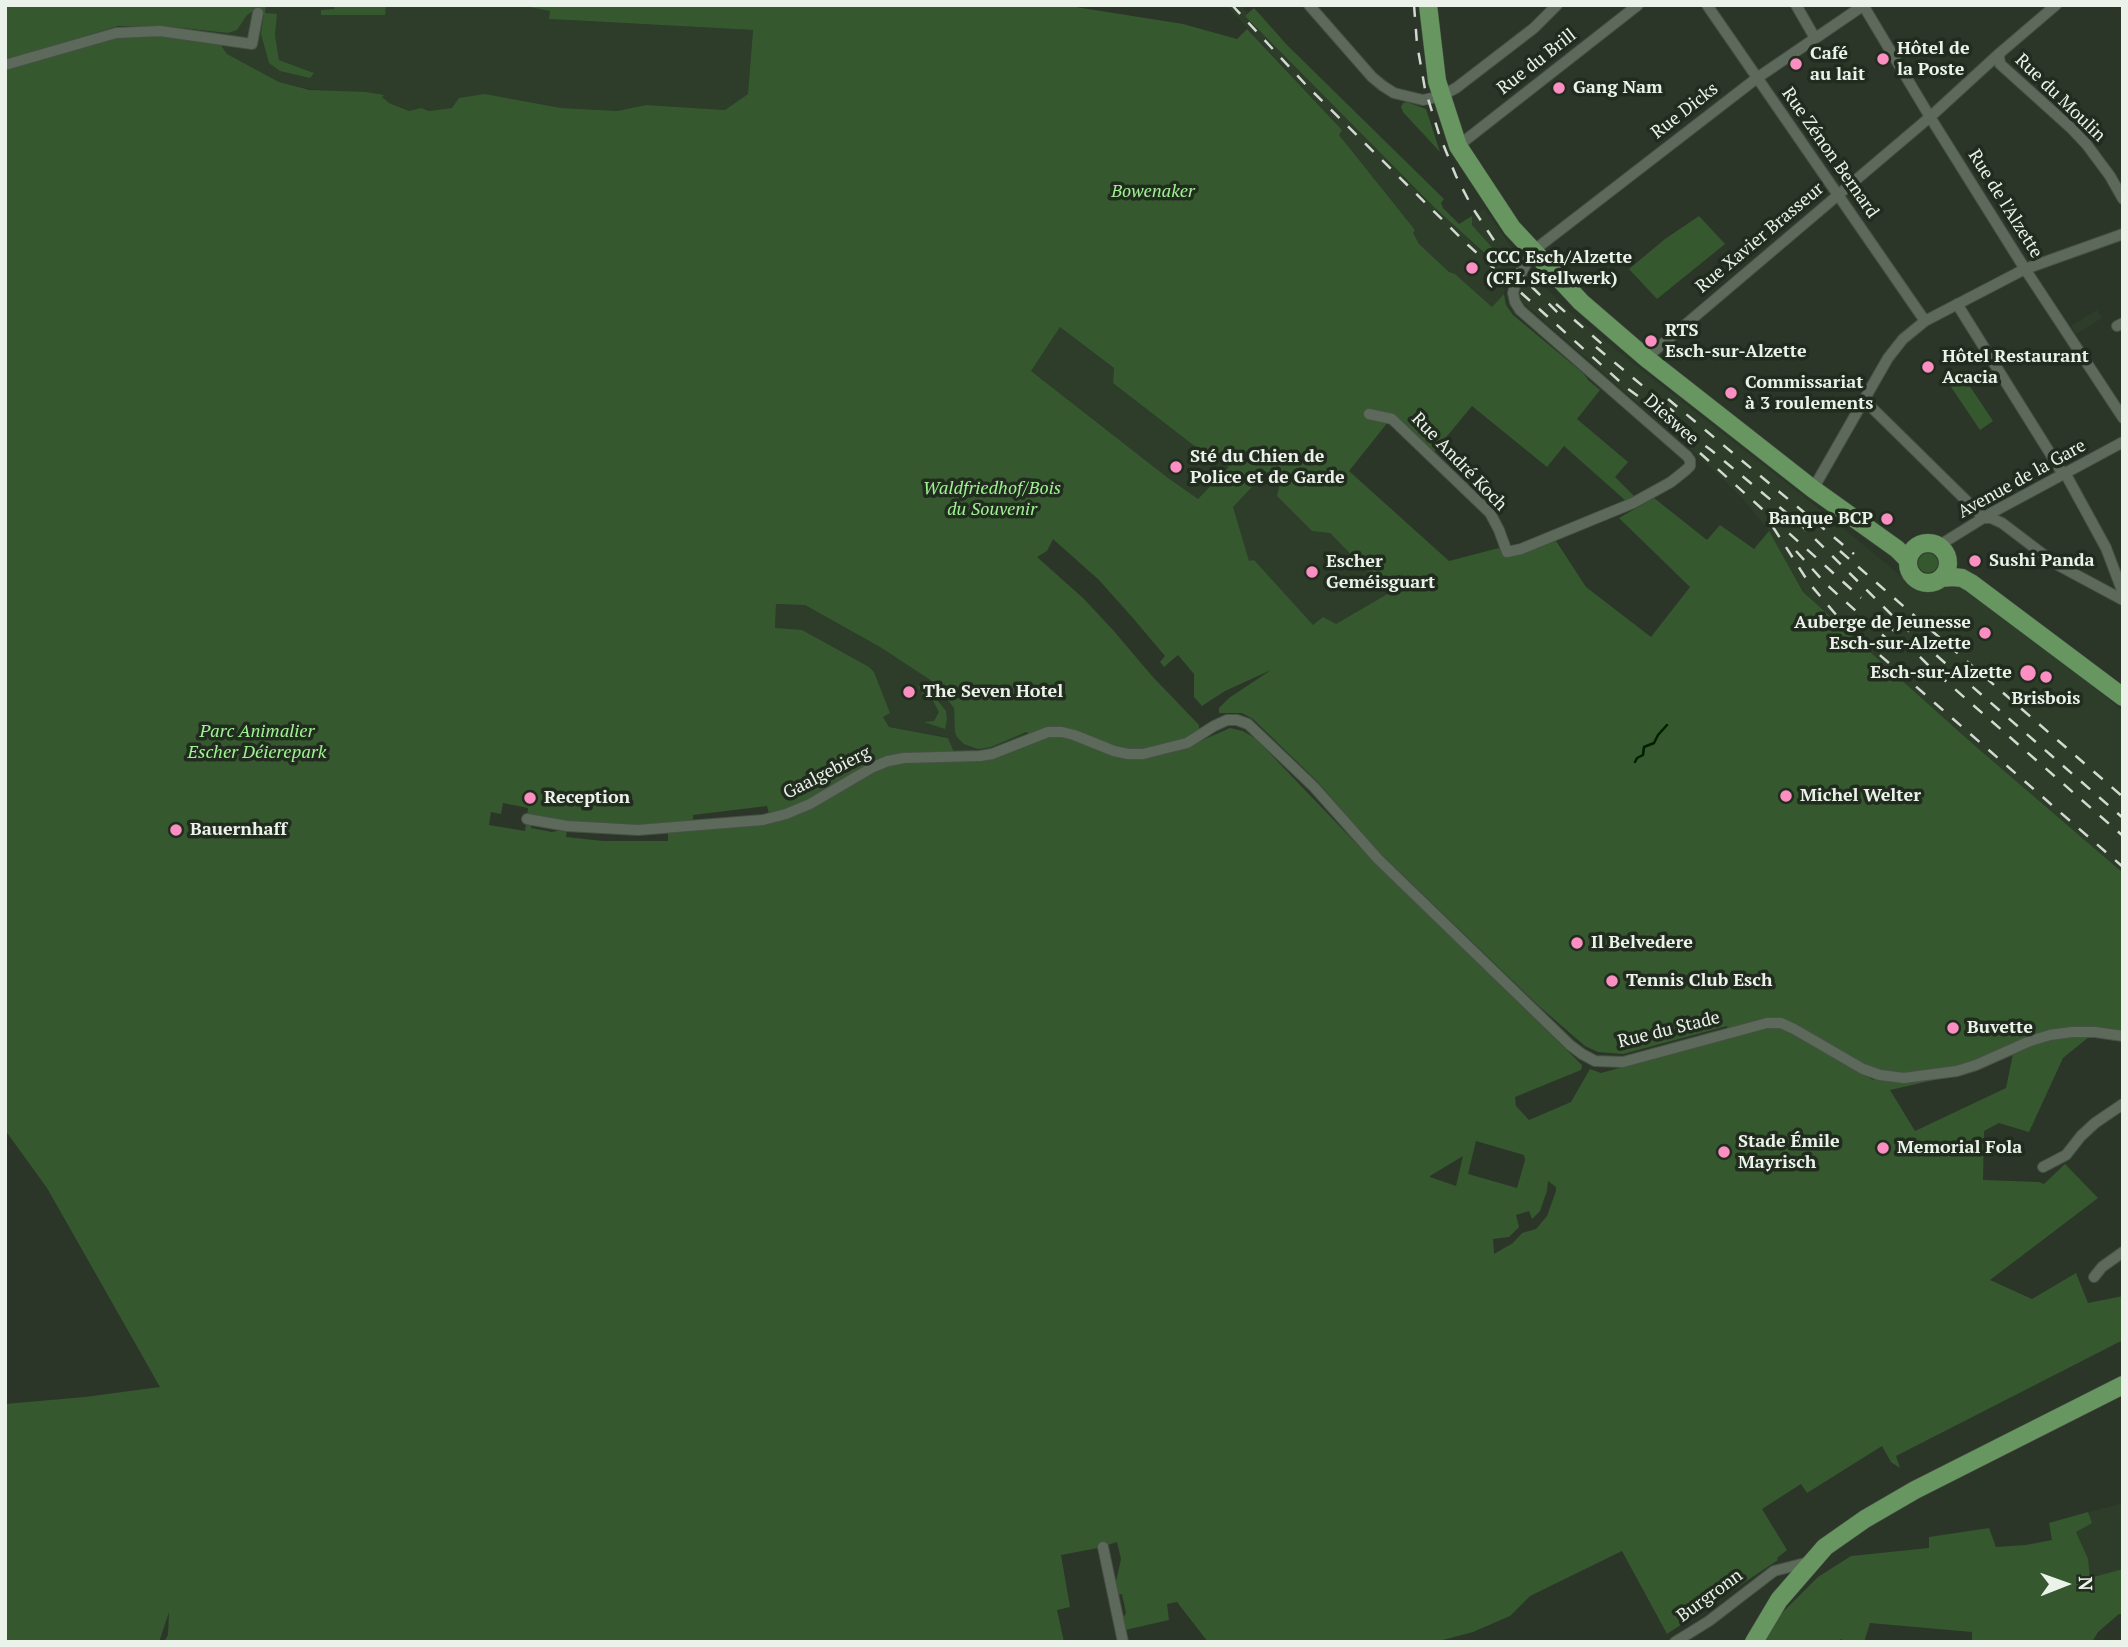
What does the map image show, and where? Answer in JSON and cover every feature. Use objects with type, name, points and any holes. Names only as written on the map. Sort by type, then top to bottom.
[{"type":"main road","points":[[1428,5],[1441,96],[1458,146],[1493,203],[1512,228],[1581,302],[1646,358],[1814,489],[1902,541],[1913,553]]},
{"type":"main road","points":[[1942,562],[1929,583],[1918,580],[1910,572],[1913,553],[1928,543],[1953,576],[1971,583],[2123,697]]},
{"type":"main road","points":[[1942,562],[1966,570],[2123,688]]},
{"type":"main road","points":[[1754,1642],[1789,1578],[1825,1547],[1865,1519],[1915,1490],[2123,1385]]},
{"type":"street","points":[[1309,5],[1372,77],[1394,93],[1417,100],[1441,96],[1456,88],[1534,27],[1557,5]]},
{"type":"street","name":"Rue du Brill","points":[[1458,146],[1638,5]]},
{"type":"street","name":"Rue Zénon Bernard","points":[[1707,5],[1925,321]]},
{"type":"street","points":[[1796,5],[1815,38]]},
{"type":"street","name":"Rue Dicks","points":[[1533,251],[1757,78],[1864,5]]},
{"type":"street","name":"Rue de l'Alzette","points":[[1864,5],[2025,269],[2123,418]]},
{"type":"street","name":"Rue Xavier Brasseur","points":[[1646,358],[1930,117],[2056,5]]},
{"type":"street","points":[[5,65],[116,33],[160,31],[252,44],[258,13]]},
{"type":"street","name":"Rue du Moulin","points":[[1999,56],[2000,64],[2087,145],[2123,199]]},
{"type":"street","points":[[1814,489],[1888,358],[1903,340],[1925,321],[2025,269],[2123,234]]},
{"type":"street","name":"Dieswee","points":[[1507,552],[1633,503],[1671,482],[1690,466],[1687,456],[1520,310],[1513,293],[1533,251]]},
{"type":"street","points":[[1957,303],[2064,474],[2106,548],[2123,593]]},
{"type":"street","points":[[1864,400],[1984,517],[2002,523],[2056,564],[2123,600]]},
{"type":"street","name":"Rue André Koch","points":[[1369,414],[1392,419],[1490,513],[1507,552]]},
{"type":"street","name":"Avenue de la Gare","points":[[1942,562],[1984,517],[2123,442]]},
{"type":"street","name":"Rue du Stade","points":[[1214,726],[1227,720],[1248,724],[1314,787],[1378,859],[1434,914],[1570,1045],[1595,1060],[1623,1062],[1767,1023],[1781,1023],[1863,1069],[1880,1075],[1905,1077],[1957,1071],[2050,1035],[2095,1032],[2123,1036]]},
{"type":"street","name":"Gaalgebierg","points":[[527,819],[567,826],[638,830],[763,820],[810,804],[888,761],[992,754],[1048,732],[1074,735],[1114,751],[1143,754],[1187,743],[1214,726]]},
{"type":"street","points":[[2043,1167],[2066,1155],[2095,1123],[2123,1104]]},
{"type":"street","points":[[2094,1277],[2102,1267],[2123,1252]]},
{"type":"street","points":[[1103,1547],[1123,1642]]},
{"type":"street","name":"Burgronn","points":[[1766,1577],[1789,1578]]},
{"type":"street","name":"Burgronn","points":[[1675,1642],[1709,1621],[1766,1577],[1789,1578]]},
{"type":"shaded area","points":[[266,5],[335,5],[334,9],[321,14],[384,15],[386,5],[518,5],[550,11],[570,20],[753,30],[748,94],[726,110],[646,105],[617,111],[561,108],[485,94],[453,108],[429,111],[421,108],[409,111],[389,103],[382,97],[310,89],[279,82],[227,54],[221,45],[204,42],[207,31],[228,33],[237,30],[252,12],[264,13]],"holes":[[[277,14],[275,35],[279,60],[313,73],[269,63]]]},
{"type":"shaded area","points":[[1226,5],[1241,5],[1247,13],[1245,16],[1435,208],[1499,267],[1505,262],[1472,225],[1472,216],[1484,208],[1518,257],[1568,310],[1918,590],[1937,586],[1953,577],[2123,711],[2123,873],[1974,745],[1803,592],[1769,531],[1743,499],[1704,461],[1525,304],[1505,283],[1504,294],[1492,307],[1419,244],[1412,233],[1415,230],[1338,134],[1342,130]]},
{"type":"shaded area","points":[[2097,310],[2102,318],[2076,334],[2071,326]]},
{"type":"shaded area","name":"Sté du Chien de Police et de Garde","points":[[1060,327],[1114,368],[1113,383],[1210,458],[1229,467],[1198,499],[1031,371]]},
{"type":"shaded area","points":[[1266,471],[1389,593],[1336,624],[1313,626],[1254,560],[1249,562],[1232,507]]},
{"type":"shaded area","points":[[776,604],[805,605],[880,647],[935,683],[945,694],[1033,737],[992,754],[956,757],[948,737],[889,727],[883,717],[890,713],[874,672],[775,629]]},
{"type":"shaded area","points":[[2123,1503],[2123,1569],[2090,1579],[2049,1523]]},
{"type":"green space","points":[[5,5],[266,5],[265,13],[277,14],[275,35],[279,60],[314,73],[310,78],[280,71],[269,63],[261,34],[264,13],[252,12],[237,30],[228,33],[164,26],[118,26],[5,60]]},
{"type":"green space","points":[[335,5],[386,5],[385,15],[321,15],[321,10],[334,9]]},
{"type":"green space","points":[[518,5],[1063,5],[1183,24],[1237,39],[1247,29],[1342,130],[1339,135],[1415,230],[1413,233],[1419,244],[1492,307],[1504,294],[1506,305],[1513,315],[1600,390],[1577,419],[1628,462],[1615,477],[1636,498],[1626,501],[1564,446],[1547,467],[1472,406],[1433,453],[1392,417],[1349,471],[1449,561],[1499,548],[1502,553],[1522,551],[1556,541],[1586,587],[1651,637],[1690,587],[1619,518],[1654,498],[1707,540],[1720,525],[1754,549],[1769,531],[1803,592],[1974,745],[2123,873],[2123,1036],[2095,1032],[2063,1058],[2029,1132],[1999,1123],[1984,1131],[1983,1180],[2044,1184],[2065,1164],[2098,1198],[1990,1280],[2032,1299],[2076,1273],[2088,1303],[2123,1296],[2123,1340],[1896,1456],[1900,1468],[1891,1462],[1882,1446],[1807,1493],[1801,1484],[1762,1509],[1787,1550],[1778,1560],[1667,1634],[1622,1551],[1530,1596],[1510,1616],[1473,1632],[1435,1642],[1208,1642],[1177,1602],[1167,1604],[1169,1620],[1125,1630],[1123,1618],[1126,1613],[1122,1594],[1117,1595],[1115,1586],[1121,1559],[1117,1542],[1061,1555],[1070,1607],[1057,1610],[1064,1642],[164,1642],[168,1635],[169,1612],[159,1642],[5,1642],[5,1404],[160,1387],[47,1188],[5,1130],[5,71],[117,37],[167,36],[221,45],[227,54],[279,82],[310,90],[384,95],[382,97],[389,103],[409,111],[421,108],[429,111],[452,108],[459,98],[485,94],[561,108],[617,111],[646,105],[725,110],[748,94],[753,30],[549,19],[550,11]],"holes":[[[1060,327],[1114,368],[1113,383],[1210,458],[1229,467],[1198,499],[1031,371]],[[1266,472],[1280,484],[1277,496],[1312,531],[1330,533],[1389,593],[1336,624],[1323,617],[1313,625],[1254,560],[1249,561],[1233,507]],[[1053,539],[1099,580],[1132,617],[1165,656],[1160,662],[1164,667],[1178,655],[1194,674],[1194,697],[1202,706],[1225,691],[1271,670],[1229,698],[1219,708],[1219,713],[1242,713],[1253,719],[1318,782],[1375,848],[1540,1007],[1585,1046],[1598,1052],[1623,1054],[1727,1026],[1729,1033],[1781,1023],[1879,1075],[1873,1080],[1782,1028],[1765,1028],[1601,1073],[1590,1069],[1571,1102],[1529,1120],[1516,1106],[1515,1097],[1581,1070],[1582,1065],[1374,862],[1256,739],[1243,731],[1230,728],[1189,746],[1199,730],[1199,725],[1083,598],[1037,557],[1047,551]],[[776,604],[805,605],[880,647],[935,683],[954,708],[955,732],[964,744],[978,749],[991,747],[1026,732],[1033,737],[980,756],[956,757],[948,738],[889,727],[883,717],[890,713],[874,672],[802,630],[775,628]],[[503,803],[528,808],[525,831],[489,825],[491,812],[501,814]],[[767,806],[770,818],[693,826],[693,815]],[[532,820],[668,829],[668,841],[603,841],[566,837],[567,829],[552,832],[531,828]],[[2014,1049],[2006,1088],[1915,1131],[1890,1090],[1934,1080],[1942,1073]],[[1476,1141],[1524,1155],[1517,1188],[1468,1174]],[[1463,1156],[1456,1186],[1430,1176]],[[1548,1181],[1556,1187],[1556,1191],[1547,1216],[1536,1229],[1522,1233],[1513,1243],[1494,1254],[1493,1239],[1509,1237],[1519,1227],[1516,1215],[1529,1211],[1532,1219],[1540,1211]]]},
{"type":"green space","points":[[1254,8],[1288,46],[1444,199],[1441,203],[1443,208],[1459,224],[1472,216],[1472,225],[1505,262],[1500,267],[1435,208],[1245,16]]},
{"type":"green space","points":[[1407,102],[1426,109],[1440,152],[1403,112],[1401,107]]},
{"type":"green space","points":[[1699,216],[1725,244],[1657,299],[1629,269],[1665,239]]},
{"type":"green space","points":[[1963,376],[1993,421],[1980,430],[1949,384]]},
{"type":"green space","points":[[1924,553],[1932,553],[1938,563],[1932,573],[1924,573],[1918,567],[1918,559]]},
{"type":"green space","points":[[917,685],[934,696],[946,711],[945,729],[924,722],[934,721],[939,712],[932,699],[927,701]]},
{"type":"green space","points":[[2088,1512],[2092,1523],[2076,1532],[2088,1559],[2090,1578],[2123,1569],[2123,1614],[2119,1614],[2098,1632],[2092,1642],[1972,1642],[1972,1632],[1870,1623],[1864,1642],[1844,1642],[1841,1639],[1837,1642],[1762,1642],[1772,1623],[1818,1577],[1851,1556],[1929,1548],[1929,1537],[1989,1528],[1996,1547],[2026,1545],[2052,1540],[2049,1523]]},
{"type":"waterway","points":[[1635,762],[1643,755],[1644,747],[1654,743],[1667,725]]},
{"type":"railway","points":[[1232,5],[1307,86],[1468,245],[1627,388],[1711,450],[1801,525],[1905,628],[2123,818]]},
{"type":"railway","points":[[1414,5],[1425,89],[1456,176],[1472,207],[1501,251],[1559,314]]},
{"type":"railway","points":[[1556,304],[1609,350]]},
{"type":"railway","points":[[1596,347],[1674,412]]},
{"type":"railway","points":[[1668,399],[1854,554]]},
{"type":"railway","points":[[1700,453],[1861,598]]},
{"type":"railway","points":[[1773,527],[1809,583],[1843,623],[2123,867]]},
{"type":"railway","points":[[1796,551],[1826,584],[1897,648]]},
{"type":"railway","points":[[1840,551],[2123,797]]},
{"type":"railway","points":[[1886,623],[1933,670],[2123,836]]},
{"type":"place","name":"Hôtel de la Poste","points":[[1883,59]]},
{"type":"place","name":"Café au lait","points":[[1796,64]]},
{"type":"place","name":"Gang Nam","points":[[1559,88]]},
{"type":"place","name":"CCC Esch/Alzette (CFL Stellwerk)","points":[[1472,268]]},
{"type":"place","name":"RTS Esch-sur-Alzette","points":[[1651,341]]},
{"type":"place","name":"Hôtel Restaurant Acacia","points":[[1928,367]]},
{"type":"place","name":"Commissariat à 3 roulements","points":[[1731,393]]},
{"type":"place","name":"Sté du Chien de Police et de Garde","points":[[1176,467]]},
{"type":"place","name":"Banque BCP","points":[[1887,519]]},
{"type":"place","name":"Sushi Panda","points":[[1975,561]]},
{"type":"place","name":"Escher Geméisguart","points":[[1312,572]]},
{"type":"place","name":"Auberge de Jeunesse Esch-sur-Alzette","points":[[1985,633]]},
{"type":"place","name":"Esch-sur-Alzette","points":[[2028,673]]},
{"type":"place","name":"Brisbois","points":[[2046,677]]},
{"type":"place","name":"The Seven Hotel","points":[[909,692]]},
{"type":"place","name":"Michel Welter","points":[[1786,796]]},
{"type":"place","name":"Reception","points":[[530,798]]},
{"type":"place","name":"Bauernhaff","points":[[176,830]]},
{"type":"place","name":"Il Belvedere","points":[[1577,943]]},
{"type":"place","name":"Tennis Club Esch","points":[[1612,981]]},
{"type":"place","name":"Buvette","points":[[1953,1028]]},
{"type":"place","name":"Memorial Fola","points":[[1883,1148]]},
{"type":"place","name":"Stade Émile Mayrisch","points":[[1724,1152]]},
{"type":"park label","name":"Bowenaker","points":[[1153,192]]},
{"type":"park label","name":"Waldfriedhof/Bois du Souvenir","points":[[992,499]]},
{"type":"park label","name":"Parc Animalier Escher Déierepark","points":[[257,742]]}]
